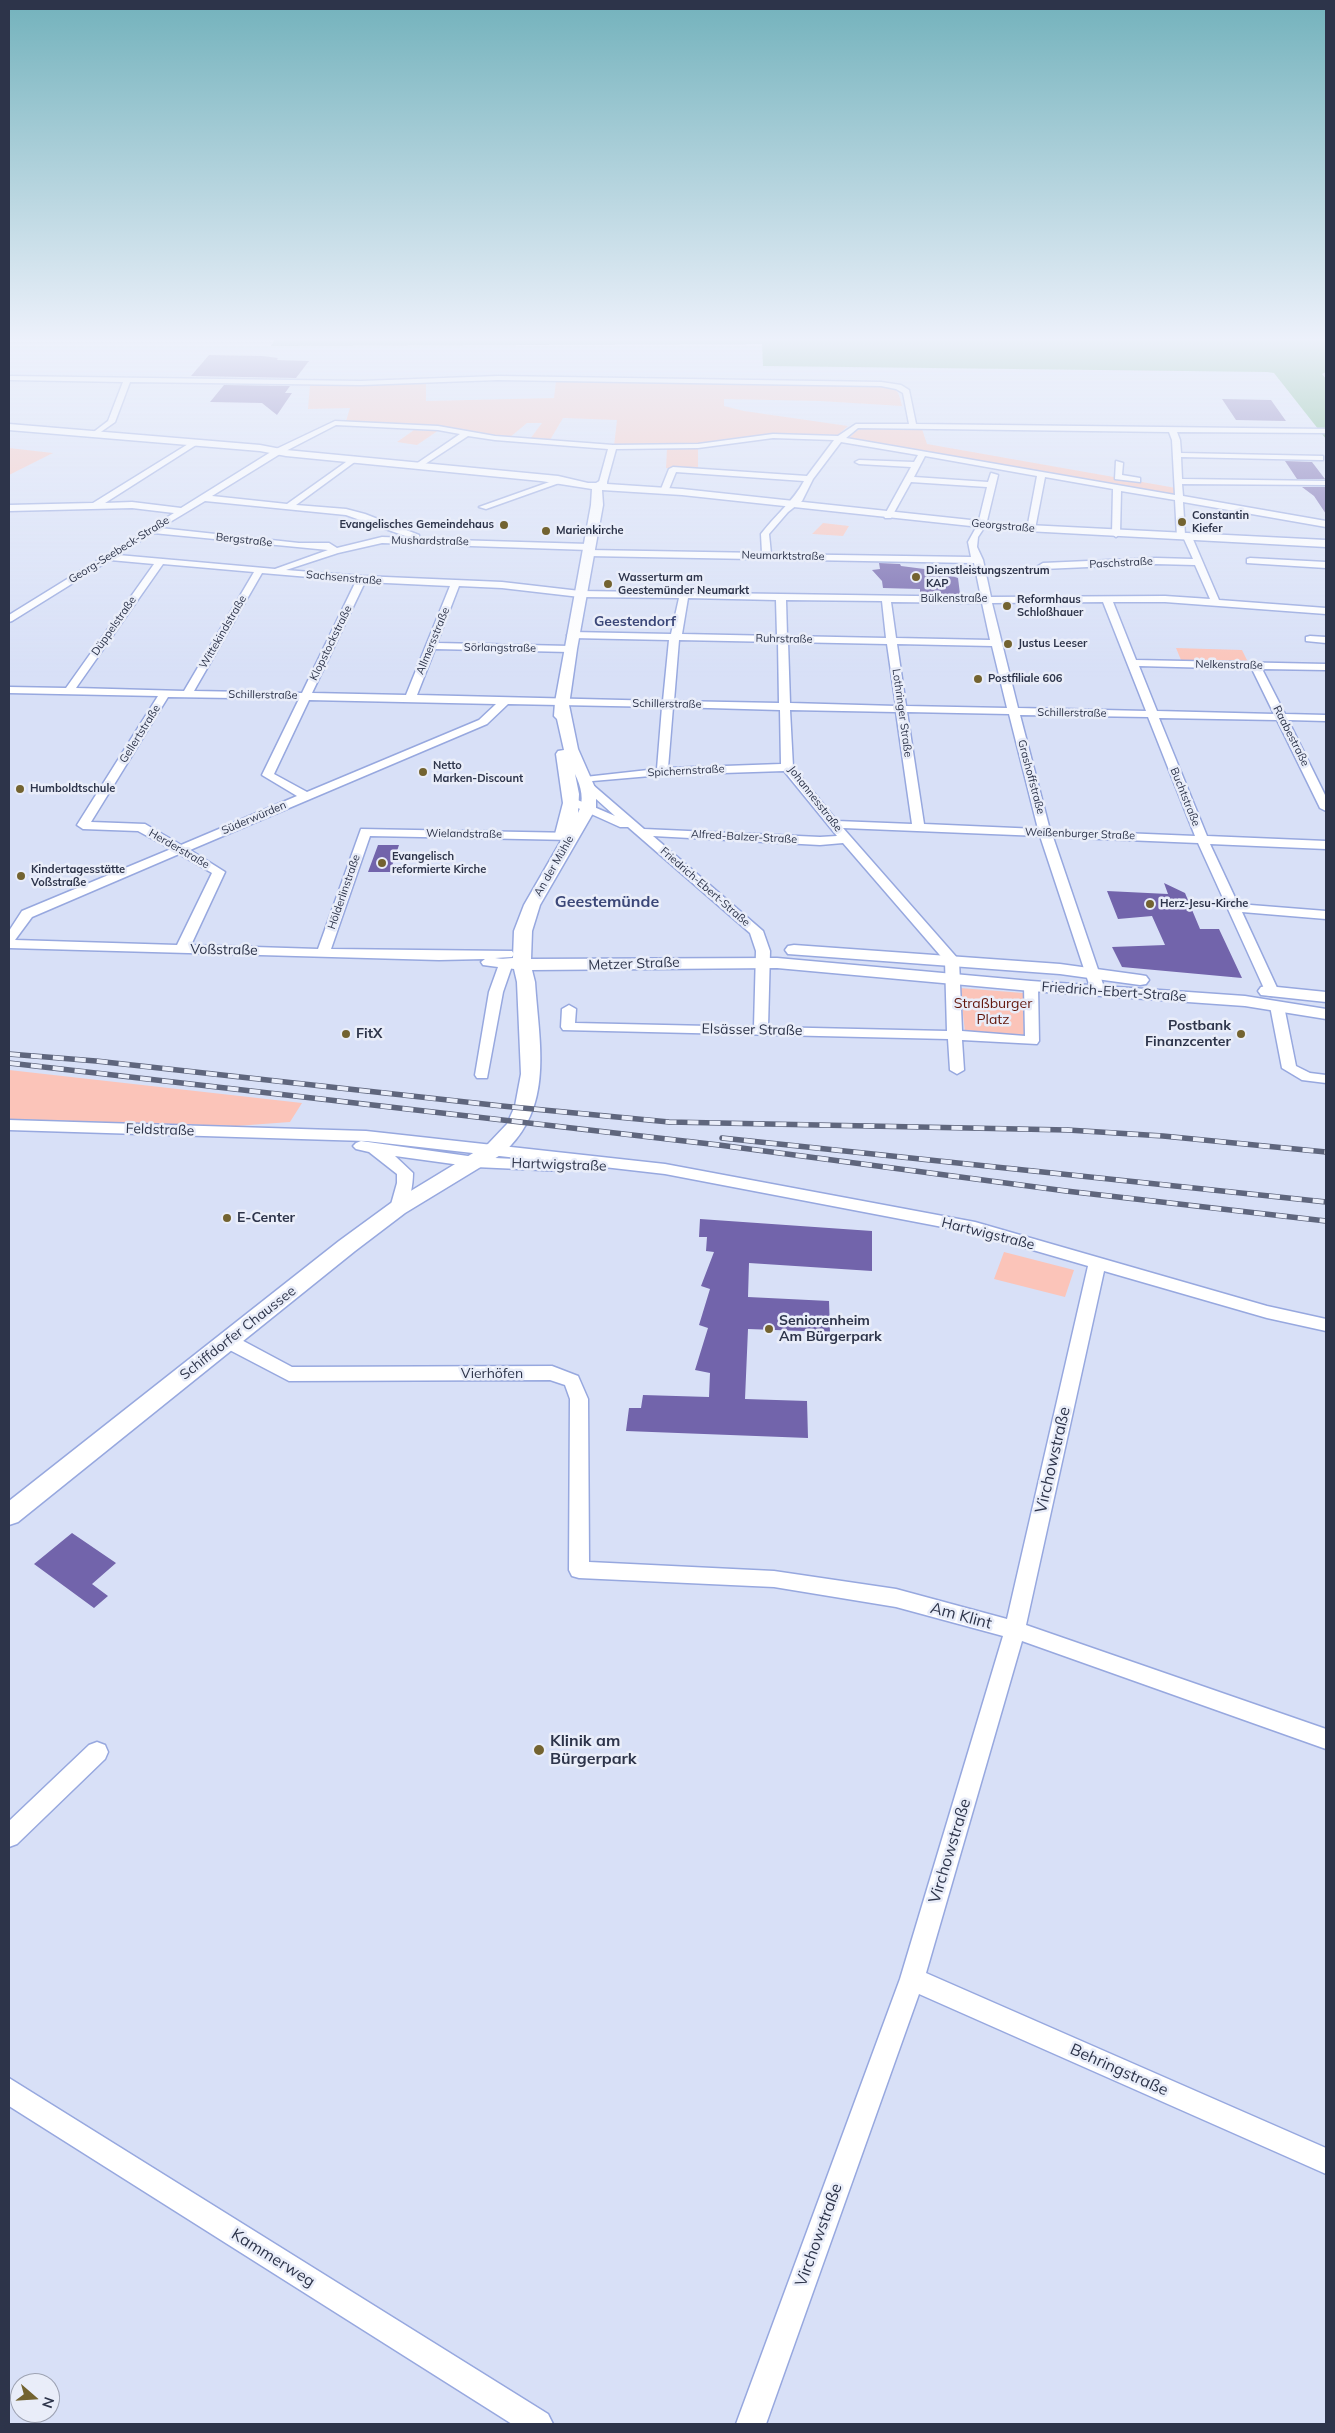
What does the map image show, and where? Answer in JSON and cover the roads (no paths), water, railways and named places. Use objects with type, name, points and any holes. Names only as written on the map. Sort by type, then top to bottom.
[{"type":"main road","name":"Georgstraße","points":[[266,452],[603,486],[665,489],[682,492]]},
{"type":"main road","name":"Georgstraße","points":[[545,479],[558,482],[682,492],[791,504],[984,530],[1031,529],[1326,543]]},
{"type":"main road","name":"An der Mühle","points":[[580,805],[563,755],[562,702],[580,594],[603,486]]},
{"type":"main road","name":"An der Mühle","points":[[475,1162],[508,1139],[517,1127],[524,1112],[530,1087],[526,982],[514,959],[510,933],[520,906],[567,836],[587,783],[571,750],[562,702]]},
{"type":"main road","name":"Friedrich-Ebert-Straße","points":[[763,957],[786,950],[952,960],[1093,972],[1129,979],[1274,999],[1326,1014]]},
{"type":"main road","name":"Metzer Straße","points":[[514,959],[555,966],[763,957]]},
{"type":"main road","name":"Friedrich-Ebert-Straße","points":[[763,957],[1030,986],[1245,1001],[1326,997]]},
{"type":"main road","name":"Schiffdorfer Chaussee","points":[[9,1515],[398,1208],[475,1162]]},
{"type":"street","points":[[95,506],[180,452]]},
{"type":"street","name":"Georg-Seebeck-Straße","points":[[9,619],[277,452]]},
{"type":"street","points":[[420,466],[441,452]]},
{"type":"street","points":[[603,486],[612,452]]},
{"type":"street","points":[[767,556],[765,534],[791,504],[799,498],[809,479],[830,452]]},
{"type":"street","points":[[916,452],[1326,524]]},
{"type":"street","points":[[1177,452],[1176,485],[1180,498],[1184,537],[1198,562],[1215,601]]},
{"type":"street","points":[[888,516],[924,453]]},
{"type":"street","points":[[1177,455],[1318,454],[1326,466]]},
{"type":"street","points":[[289,506],[353,459]]},
{"type":"street","points":[[860,462],[916,466]]},
{"type":"street","points":[[1119,463],[1118,477],[1144,482]]},
{"type":"street","name":"Grashoffstraße","points":[[996,466],[984,530],[976,531],[973,542],[974,557],[978,560],[988,599],[996,643],[1045,832],[1098,990]]},
{"type":"street","points":[[665,489],[673,469],[809,479]]},
{"type":"street","points":[[1031,529],[1042,474]]},
{"type":"street","points":[[909,479],[991,488]]},
{"type":"street","points":[[482,507],[558,482]]},
{"type":"street","points":[[1176,485],[1326,483]]},
{"type":"street","points":[[1176,485],[1198,491]]},
{"type":"street","points":[[1116,534],[1117,488]]},
{"type":"street","points":[[202,498],[289,506],[362,516],[423,540]]},
{"type":"street","points":[[9,508],[132,505],[181,511]]},
{"type":"street","name":"Bergstraße","points":[[150,530],[299,546],[328,546],[335,551]]},
{"type":"street","name":"Mushardstraße","points":[[275,572],[335,551],[382,540],[423,540],[589,550]]},
{"type":"street","points":[[978,560],[982,556],[983,547]]},
{"type":"street","name":"Neumarktstraße","points":[[589,550],[978,560]]},
{"type":"street","name":"Sachsenstraße","points":[[108,557],[362,580],[502,585],[580,594]]},
{"type":"street","name":"Paschstraße","points":[[1043,566],[1156,561],[1198,562]]},
{"type":"street","points":[[1250,561],[1326,565]]},
{"type":"street","name":"Düppelstraße","points":[[69,691],[160,562]]},
{"type":"street","name":"Wittekindstraße","points":[[187,694],[259,571]]},
{"type":"street","name":"Klopstockstraße","points":[[306,796],[268,775],[362,580]]},
{"type":"street","name":"Allmersstraße","points":[[410,699],[455,584]]},
{"type":"street","name":"Bülkenstraße","points":[[580,594],[886,599],[1215,601],[1326,610]]},
{"type":"street","points":[[662,772],[674,637],[678,633],[684,595]]},
{"type":"street","name":"Johannesstraße","points":[[781,597],[787,767],[833,824],[952,960]]},
{"type":"street","name":"Lothringer Straße","points":[[886,599],[918,827]]},
{"type":"street","name":"Buchtstraße","points":[[1107,599],[1202,839],[1274,999]]},
{"type":"street","name":"Ruhrstraße","points":[[571,642],[674,637],[996,643]]},
{"type":"street","points":[[1310,639],[1326,640]]},
{"type":"street","name":"Sörlangstraße","points":[[430,646],[571,642]]},
{"type":"street","name":"Nelkenstraße","points":[[1132,663],[1326,667]]},
{"type":"street","name":"Raabestraße","points":[[1255,665],[1326,808]]},
{"type":"street","name":"Schillerstraße","points":[[9,690],[1326,718]]},
{"type":"street","name":"Gellertstraße","points":[[83,825],[165,693]]},
{"type":"street","name":"Süderwürden","points":[[9,942],[27,914],[483,722],[505,701]]},
{"type":"street","name":"Spichernstraße","points":[[587,783],[662,772],[787,767]]},
{"type":"street","name":"Friedrich-Ebert-Straße","points":[[587,783],[756,931],[763,957]]},
{"type":"street","name":"Friedrich-Ebert-Straße","points":[[580,805],[640,831]]},
{"type":"street","name":"Weißenburger Straße","points":[[833,824],[1326,845]]},
{"type":"street","name":"Herderstraße","points":[[83,825],[141,827],[219,872],[182,949]]},
{"type":"street","name":"Alfred-Balzer-Straße","points":[[640,831],[820,841],[846,839]]},
{"type":"street","name":"Wielandstraße","points":[[365,832],[567,836]]},
{"type":"street","name":"Hölderlinstraße","points":[[323,953],[365,832]]},
{"type":"street","points":[[1233,907],[1326,915]]},
{"type":"street","name":"Voßstraße","points":[[9,942],[514,959]]},
{"type":"street","points":[[761,1030],[763,957]]},
{"type":"street","name":"An der Mühle","points":[[482,1075],[496,992],[514,959]]},
{"type":"street","points":[[952,960],[951,978],[957,1070]]},
{"type":"street","points":[[954,1035],[1032,1041],[1030,986]]},
{"type":"street","points":[[1274,999],[1289,1068],[1307,1077],[1326,1079]]},
{"type":"street","name":"Elsässer Straße","points":[[569,1009],[568,1027],[954,1035]]},
{"type":"street","name":"Feldstraße","points":[[9,1125],[312,1136],[366,1136],[495,1149]]},
{"type":"street","name":"Feldstraße","points":[[312,1136],[367,1147],[475,1162]]},
{"type":"street","name":"Feldstraße","points":[[367,1147],[394,1162],[405,1173],[405,1183],[398,1208]]},
{"type":"street","name":"Hartwigstraße","points":[[495,1149],[692,1173],[974,1228],[1267,1312],[1326,1325]]},
{"type":"street","name":"Hartwigstraße","points":[[475,1162],[644,1167]]},
{"type":"street","name":"Virchowstraße","points":[[750,2424],[912,1979],[1015,1630],[1097,1263]]},
{"type":"street","name":"Vierhöfen","points":[[228,1341],[289,1374],[552,1374],[572,1381],[579,1398],[579,1570]]},
{"type":"street","name":"Am Klint","points":[[579,1570],[774,1579],[896,1598],[1015,1630],[1326,1739]]},
{"type":"street","points":[[9,1836],[97,1752]]},
{"type":"street","name":"Behringstraße","points":[[912,1979],[1326,2161]]},
{"type":"street","name":"Kammerweg","points":[[9,2091],[538,2424]]},
{"type":"railway","points":[[9,1054],[96,1061],[502,1106],[669,1122],[1068,1130],[1163,1136],[1326,1152]]},
{"type":"railway","points":[[9,1063],[719,1145],[1066,1191],[1326,1221]]},
{"type":"railway","points":[[722,1138],[1326,1202]]},
{"type":"place","name":"Constantin Kiefer","points":[[1182,522]]},
{"type":"place","name":"Evangelisches Gemeindehaus","points":[[504,525]]},
{"type":"place","name":"Marienkirche","points":[[546,531]]},
{"type":"place","name":"Dienstleistungszentrum KAP","points":[[916,577]]},
{"type":"place","name":"Wasserturm am Geestemünder Neumarkt","points":[[608,584]]},
{"type":"place","name":"Reformhaus Schloßhauer","points":[[1007,606]]},
{"type":"place","name":"Justus Leeser","points":[[1008,644]]},
{"type":"place","name":"Postfiliale 606","points":[[978,679]]},
{"type":"place","name":"Netto Marken-Discount","points":[[423,772]]},
{"type":"place","name":"Humboldtschule","points":[[20,789]]},
{"type":"place","name":"Evangelisch reformierte Kirche","points":[[382,863]]},
{"type":"place","name":"Kindertagesstätte Voßstraße","points":[[21,876]]},
{"type":"place","name":"Herz-Jesu-Kirche","points":[[1150,904]]},
{"type":"place","name":"FitX","points":[[346,1034]]},
{"type":"place","name":"Postbank Finanzcenter","points":[[1241,1034]]},
{"type":"place","name":"E-Center","points":[[227,1218]]},
{"type":"place","name":"Seniorenheim Am Bürgerpark","points":[[769,1329]]},
{"type":"place","name":"Klinik am Bürgerpark","points":[[539,1750]]},
{"type":"district","name":"Geestendorf","points":[[635,622]]},
{"type":"district","name":"Geestemünde","points":[[607,902]]},
{"type":"park label","name":"Straßburger Platz","points":[[993,1012]]}]
